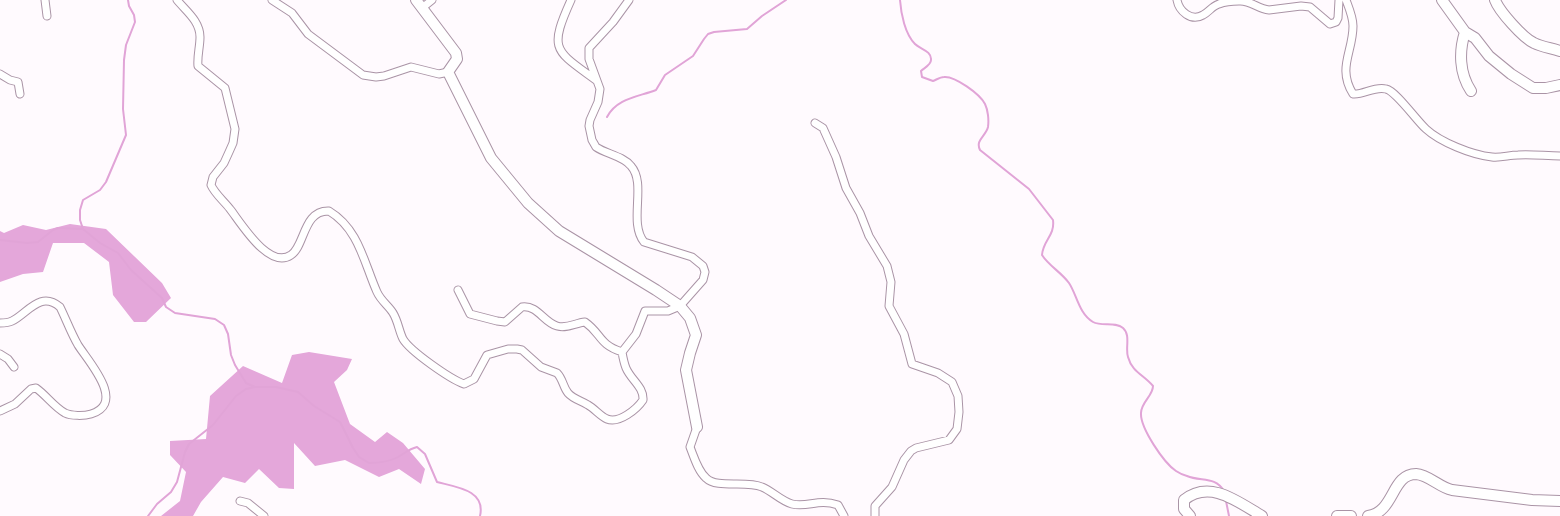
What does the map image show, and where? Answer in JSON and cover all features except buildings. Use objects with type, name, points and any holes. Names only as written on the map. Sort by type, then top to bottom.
[{"type":"street","points":[[45,0],[47,16]]},
{"type":"street","points":[[177,0],[198,26],[200,35],[197,51],[198,66],[224,88],[234,125],[231,147],[224,163],[213,177],[211,185],[260,247],[275,256],[290,256],[318,213],[329,212],[336,216],[358,244],[368,264],[378,293],[384,304],[393,313],[404,341],[425,359],[464,384],[474,379],[487,355],[508,349],[522,350],[546,370],[558,373],[572,397],[607,418],[617,420],[641,404],[644,398],[641,389],[626,368],[622,352]]},
{"type":"street","points":[[272,0],[292,13],[308,34],[363,75],[384,76],[412,67],[438,74],[448,72],[456,59],[456,53],[426,2]]},
{"type":"street","points":[[571,0],[558,28],[559,50],[565,58],[597,82]]},
{"type":"street","points":[[622,352],[636,334],[645,311],[668,311],[680,306],[703,280],[705,272],[703,266],[692,257],[644,242],[641,238],[637,199],[639,182],[636,174],[629,163],[596,147],[590,133],[590,120],[600,92],[589,59],[589,48],[614,22],[629,0]]},
{"type":"street","points":[[1177,0],[1180,10],[1191,16],[1203,16],[1212,7],[1221,3],[1238,1],[1251,3],[1269,10],[1301,6],[1310,7],[1330,24],[1336,22],[1338,18],[1339,0]]},
{"type":"street","points":[[1346,0],[1353,24],[1345,65],[1346,77],[1353,94],[1378,88],[1392,91],[1410,114],[1433,135],[1444,142],[1474,153],[1495,157],[1517,155],[1560,156]]},
{"type":"street","points":[[1442,0],[1465,32],[1475,38],[1496,63],[1528,86],[1539,89],[1560,85]]},
{"type":"street","points":[[1495,0],[1501,13],[1530,41],[1560,50]]},
{"type":"street","points":[[1465,32],[1460,51],[1464,79],[1471,91]]},
{"type":"street","points":[[448,72],[491,158],[528,203],[559,232],[656,290],[680,306],[690,318],[696,335],[686,370],[697,427],[690,447],[706,478],[713,483],[756,485],[769,490],[790,504],[823,501],[838,504],[844,516]]},
{"type":"street","points":[[0,74],[18,82],[20,94]]},
{"type":"street","points":[[816,123],[823,128],[836,157],[846,188],[860,213],[869,236],[887,266],[891,282],[889,306],[904,334],[912,364],[946,376],[956,388],[958,396],[959,412],[957,429],[954,436],[943,443],[916,448],[911,451],[904,460],[892,487],[875,506],[875,516]]},
{"type":"street","points":[[458,290],[473,316],[505,322],[522,306],[530,307],[556,326],[567,326],[585,322],[605,344],[622,352]]},
{"type":"street","points":[[0,323],[12,321],[30,306],[45,301],[60,306],[79,347],[102,381],[106,401],[98,411],[85,415],[66,414],[36,388],[31,389],[15,404],[0,410]]},
{"type":"street","points":[[0,354],[8,359],[14,367]]},
{"type":"street","points":[[1368,516],[1383,510],[1398,484],[1406,476],[1416,474],[1428,478],[1443,488],[1452,490],[1532,500],[1560,501]]},
{"type":"street","points":[[1190,516],[1184,509],[1184,500],[1192,494],[1209,490],[1224,494],[1262,516]]},
{"type":"street","points":[[240,501],[248,503],[264,516]]},
{"type":"street","points":[[1337,516],[1351,516]]},
{"type":"shaded area","points":[[70,224],[106,229],[162,283],[171,298],[146,322],[134,322],[113,295],[109,262],[84,243],[53,243],[43,272],[23,274],[0,282],[0,231],[4,233],[23,225],[46,230]]},
{"type":"shaded area","points":[[309,352],[352,359],[347,370],[334,382],[350,424],[375,442],[387,432],[403,443],[425,469],[421,484],[399,469],[379,477],[345,460],[315,466],[294,443],[294,489],[279,488],[259,469],[245,483],[223,477],[201,502],[193,516],[161,516],[180,501],[186,472],[170,455],[170,441],[206,439],[210,396],[243,366],[282,383],[292,355]]},
{"type":"waterway","points":[[128,0],[135,22],[126,45],[124,60],[123,109],[126,135],[106,182],[100,190],[83,200],[80,210],[80,220],[83,229],[100,243],[118,253],[131,270],[162,298],[166,307],[175,313],[215,319],[224,325],[228,334],[231,355],[246,383],[255,387],[276,387],[298,392],[314,406],[340,422],[359,457],[369,463],[391,460],[417,447],[425,454],[437,482],[461,488],[474,495],[481,507],[480,516]]},
{"type":"waterway","points":[[607,117],[622,102],[656,90],[665,75],[693,56],[708,34],[747,29],[786,0]]},
{"type":"waterway","points":[[900,0],[909,35],[915,44],[928,52],[931,57],[930,63],[921,71],[922,77],[933,81],[949,77],[967,86],[978,95],[985,104],[988,115],[987,130],[979,143],[980,150],[1029,189],[1053,220],[1051,234],[1044,245],[1042,255],[1069,283],[1081,309],[1088,319],[1100,324],[1120,326],[1127,334],[1127,353],[1130,362],[1135,370],[1153,386],[1141,413],[1148,436],[1165,461],[1176,471],[1192,478],[1212,481],[1224,491]]},
{"type":"waterway","points":[[0,240],[27,243],[38,242],[58,228],[82,229]]},
{"type":"waterway","points":[[148,516],[157,504],[171,492],[177,482],[189,444],[213,425],[236,396],[246,389],[255,387]]},
{"type":"waterway","points":[[1226,501],[1229,516]]}]
